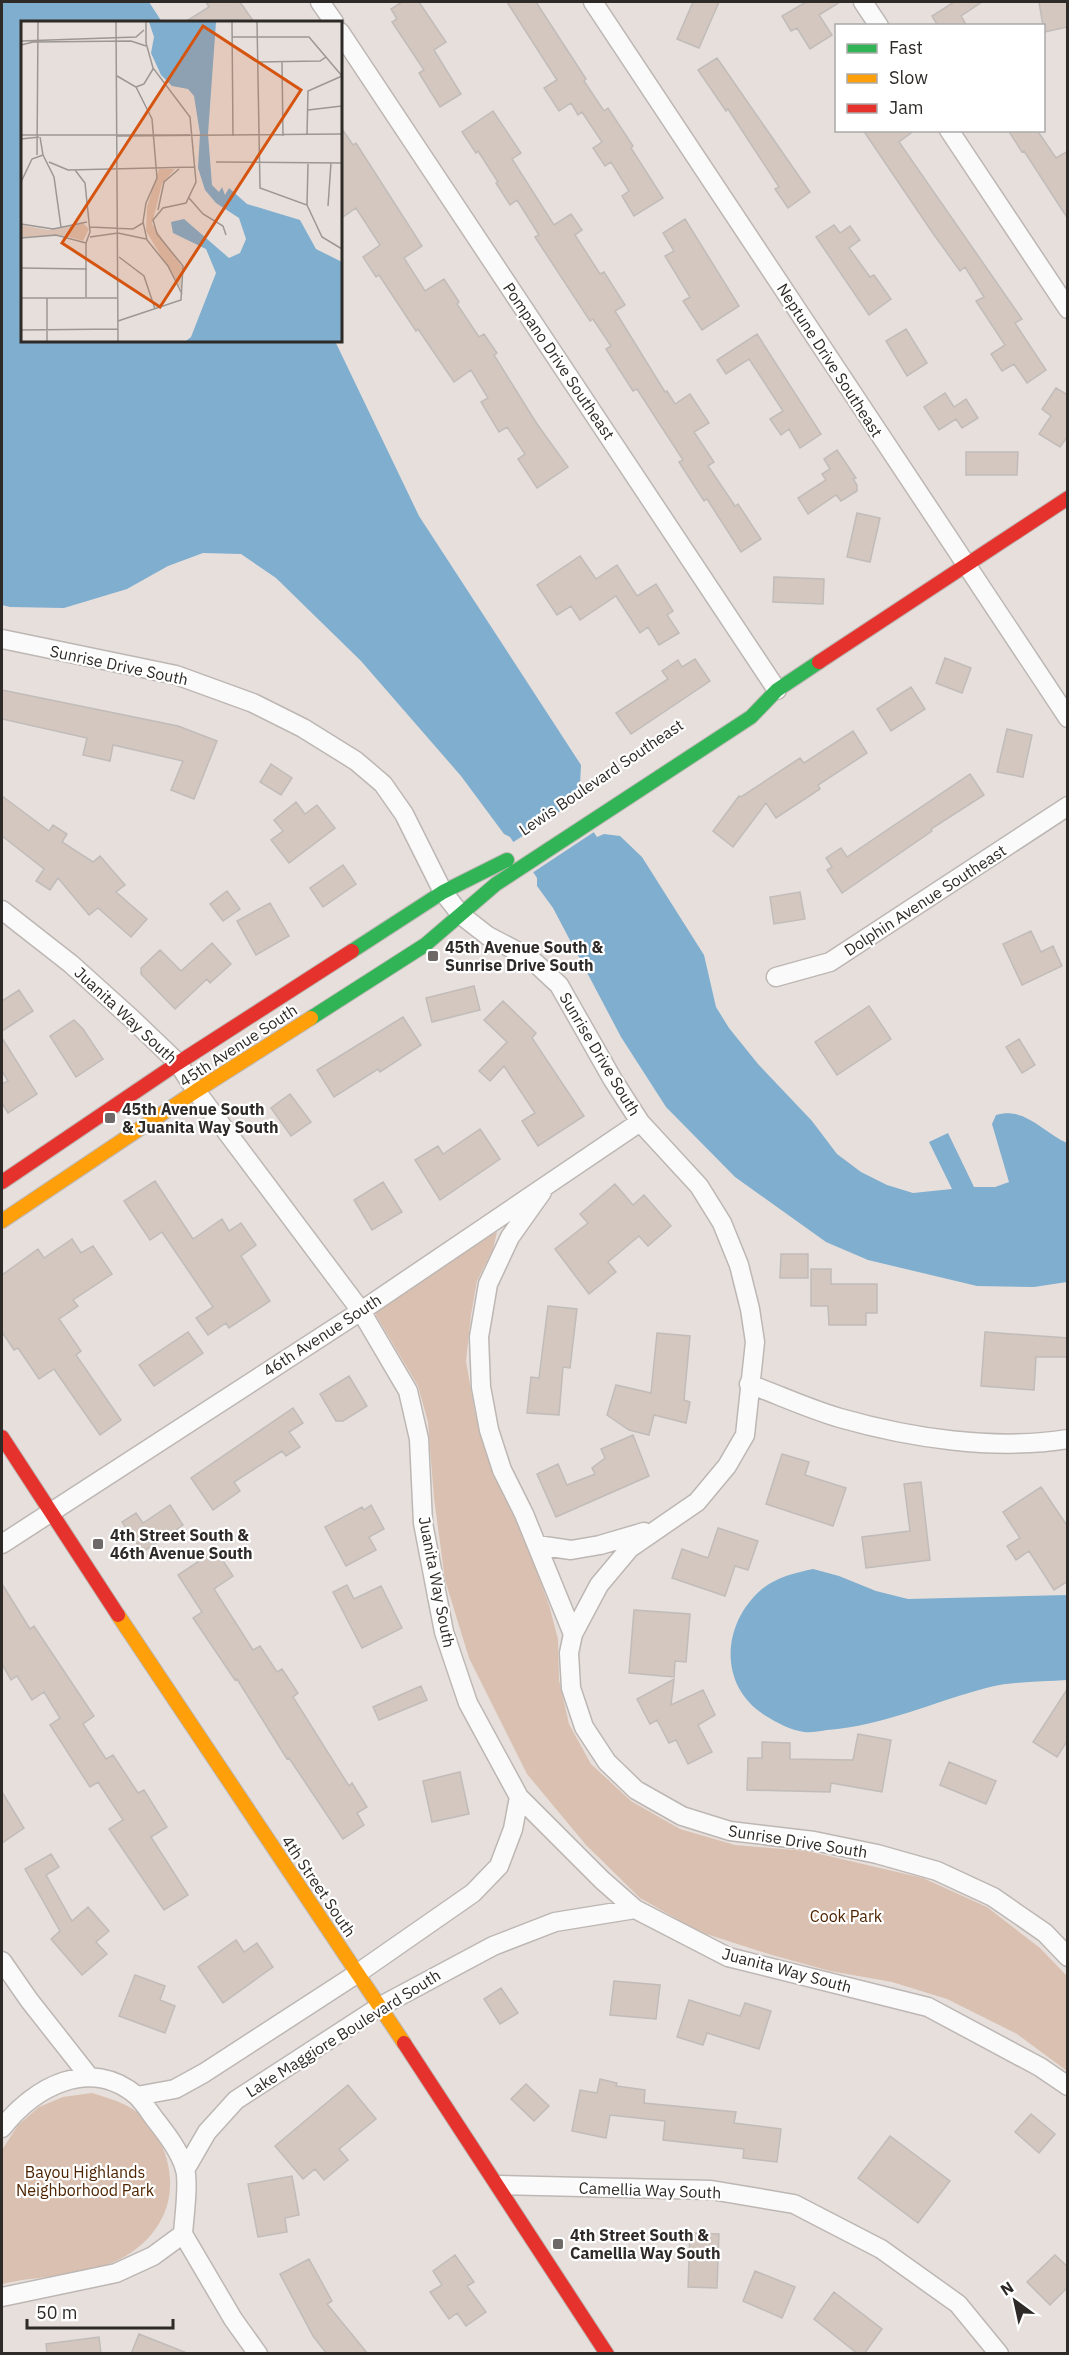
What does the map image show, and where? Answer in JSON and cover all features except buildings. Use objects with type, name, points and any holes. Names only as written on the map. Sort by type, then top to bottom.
[{"type":"street","points":[[320,2],[333,21]]},
{"type":"street","name":"Neptune Drive Southeast","points":[[595,2],[1068,718]]},
{"type":"street","points":[[863,2],[878,24]]},
{"type":"street","name":"Pompano Drive Southeast","points":[[342,35],[777,690]]},
{"type":"street","points":[[950,132],[1068,309]]},
{"type":"street","name":"Lewis Boulevard Southeast","points":[[443,892],[522,858],[588,822],[669,772],[751,717],[777,690],[1068,498]]},
{"type":"street","name":"Sunrise Drive South","points":[[2,639],[176,675],[253,703],[303,728],[356,761],[384,784],[404,814],[443,892],[461,915],[488,936],[530,958],[559,985],[613,1080],[640,1122],[699,1186],[726,1233],[739,1264],[755,1342],[745,1435],[727,1466],[697,1502],[630,1548],[598,1585],[573,1634],[569,1653],[571,1688],[584,1727],[607,1762],[636,1790],[682,1816],[730,1831],[814,1841],[877,1854],[937,1871],[993,1898],[1045,1933],[1068,1957]]},
{"type":"street","name":"Lewis Boulevard Southeast","points":[[744,702],[777,690]]},
{"type":"street","name":"Dolphin Avenue Southeast","points":[[776,977],[830,962],[1068,806]]},
{"type":"street","name":"Lewis Boulevard Southeast","points":[[461,915],[522,858]]},
{"type":"street","name":"45th Avenue South","points":[[2,1182],[178,1063],[443,892]]},
{"type":"street","name":"Juanita Way South","points":[[2,910],[71,964],[178,1063],[361,1311],[408,1390],[419,1439],[423,1523],[444,1632],[468,1703],[519,1797],[594,1872],[635,1909],[728,1957],[928,2007],[1040,2067],[1068,2086]]},
{"type":"street","name":"45th Avenue South","points":[[2,1221],[196,1090],[425,945],[461,915]]},
{"type":"street","name":"46th Avenue South","points":[[2,1544],[361,1311],[640,1122]]},
{"type":"street","points":[[550,1181],[510,1237],[488,1284],[479,1337],[481,1387],[489,1430],[502,1470],[537,1545],[573,1634]]},
{"type":"street","points":[[750,1384],[839,1418],[938,1439],[1008,1444],[1068,1440]]},
{"type":"street","name":"4th Street South","points":[[2,1437],[50,1513],[379,2007],[501,2186],[608,2354]]},
{"type":"street","points":[[537,1545],[571,1550],[600,1545],[658,1528]]},
{"type":"street","points":[[137,2096],[175,2089],[185,2084],[358,1973],[472,1893],[499,1866],[513,1829],[519,1797]]},
{"type":"street","name":"Lake Maggiore Boulevard South","points":[[183,2234],[185,2170],[207,2132],[236,2100],[379,2007],[493,1946],[555,1922],[635,1909]]},
{"type":"street","points":[[2,1960],[29,2000],[88,2075],[52,2086],[30,2099],[2,2128]]},
{"type":"street","name":"Lake Maggiore Boulevard South","points":[[88,2075],[114,2083],[137,2096],[167,2134],[185,2170]]},
{"type":"street","name":"Camellia Way South","points":[[501,2186],[711,2190],[794,2204],[881,2249],[958,2304],[999,2354]]},
{"type":"street","points":[[2,2296],[116,2273],[153,2256],[183,2234],[233,2319],[258,2354]]},
{"type":"green space","name":"Cook Park","points":[[497,1232],[493,1249],[477,1281],[471,1315],[466,1361],[475,1413],[486,1453],[512,1504],[549,1605],[558,1639],[559,1680],[569,1724],[591,1764],[631,1801],[680,1829],[735,1845],[807,1851],[923,1878],[987,1907],[1040,1948],[1067,1976],[1067,2071],[1017,2034],[947,1999],[892,1982],[830,1971],[700,1932],[640,1898],[586,1845],[527,1774],[469,1658],[445,1580],[434,1498],[428,1422],[418,1386],[374,1312],[477,1242]]},
{"type":"green space","name":"Bayou Highlands Neighborhood Park","points":[[92,2093],[133,2109],[152,2128],[162,2146],[168,2164],[169,2198],[164,2214],[156,2229],[145,2241],[131,2253],[114,2262],[73,2274],[2,2284],[2,2150],[18,2125],[39,2107],[63,2097]]},
{"type":"water","points":[[2,2],[149,2],[161,21],[21,21],[21,342],[335,342],[419,516],[581,765],[580,785],[570,797],[597,837],[604,834],[620,836],[642,857],[704,955],[716,1007],[729,1028],[758,1064],[812,1121],[837,1154],[861,1172],[887,1185],[913,1193],[952,1189],[929,1142],[948,1133],[974,1187],[995,1187],[1009,1182],[992,1124],[996,1115],[1006,1113],[1024,1117],[1067,1143],[1067,1282],[1034,1287],[977,1286],[868,1260],[826,1242],[735,1177],[666,1107],[621,1037],[553,908],[537,886],[537,878],[510,837],[504,834],[461,776],[361,661],[276,578],[241,554],[203,553],[168,566],[127,589],[64,608],[2,605]]},
{"type":"water","points":[[813,1569],[839,1576],[876,1591],[908,1599],[1067,1595],[1067,1680],[999,1685],[869,1724],[848,1728],[807,1732],[784,1726],[750,1704],[739,1689],[733,1672],[731,1655],[733,1637],[748,1603],[762,1589],[780,1578]]},
{"type":"pier","points":[[574,802],[594,832],[532,873],[512,843]]},
{"type":"traffic: fast","points":[[311,1018],[425,945],[496,884],[751,717],[777,690],[819,662]]},
{"type":"traffic: fast","points":[[352,951],[443,892],[507,860]]},
{"type":"traffic: slow","points":[[2,1221],[196,1091],[311,1018]]},
{"type":"traffic: slow","points":[[118,1615],[404,2043]]},
{"type":"traffic: jam","points":[[819,662],[1068,498]]},
{"type":"traffic: jam","points":[[2,1182],[178,1063],[352,951]]},
{"type":"traffic: jam","points":[[2,1437],[118,1615]]},
{"type":"traffic: jam","points":[[404,2043],[607,2354]]},
{"type":"place","name":"45th Avenue South & Sunrise Drive South","points":[[433,956]]},
{"type":"place","name":"45th Avenue South & Juanita Way South","points":[[110,1118]]},
{"type":"place","name":"4th Street South & 46th Avenue South","points":[[98,1544]]},
{"type":"place","name":"4th Street South & Camellia Way South","points":[[558,2244]]}]
